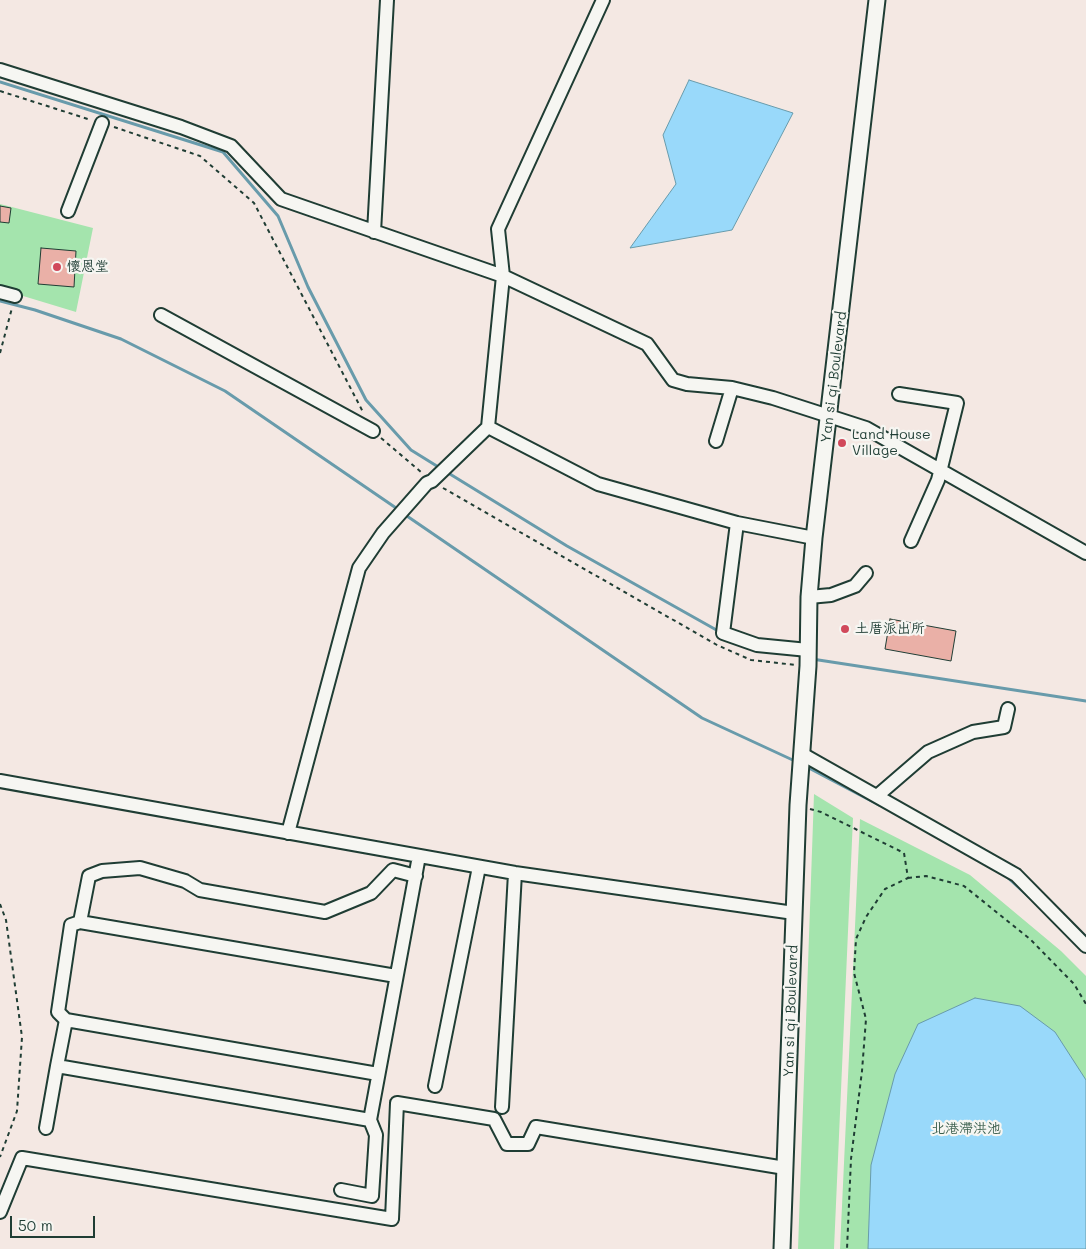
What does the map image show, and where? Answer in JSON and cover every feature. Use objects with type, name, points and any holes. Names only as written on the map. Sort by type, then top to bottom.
[{"type":"main road","name":"Yan si qi Boulevard","points":[[782,1249],[798,806],[808,666],[809,597],[814,538],[877,0]]},
{"type":"street","points":[[374,232],[386,0]]},
{"type":"street","points":[[288,833],[359,568],[383,533],[427,483],[432,481],[488,427],[503,276],[498,229],[603,0]]},
{"type":"street","points":[[0,70],[181,127],[231,146],[281,199],[503,276],[648,344],[673,380],[686,384],[732,388],[830,414],[866,428],[1086,553]]},
{"type":"street","points":[[68,211],[102,123]]},
{"type":"street","points":[[0,292],[16,296]]},
{"type":"street","points":[[161,314],[373,431]]},
{"type":"street","points":[[716,441],[732,388]]},
{"type":"street","points":[[899,394],[957,403],[938,480],[911,542]]},
{"type":"street","points":[[488,427],[598,484],[737,523],[814,538]]},
{"type":"street","points":[[737,523],[722,633],[758,645],[808,650]]},
{"type":"street","points":[[809,597],[830,595],[855,586],[866,573]]},
{"type":"street","points":[[877,796],[928,752],[973,732],[1004,727],[1008,708]]},
{"type":"street","points":[[802,754],[1016,874],[1086,946]]},
{"type":"street","points":[[0,781],[514,873],[794,913]]},
{"type":"street","points":[[341,1190],[372,1196],[376,1135],[370,1120],[419,856]]},
{"type":"street","points":[[435,1086],[479,867]]},
{"type":"street","points":[[80,922],[89,876],[102,871],[140,868],[185,881],[200,890],[325,912],[371,893],[393,870],[416,876]]},
{"type":"street","points":[[502,1107],[514,873]]},
{"type":"street","points":[[378,1074],[66,1020],[58,1012],[71,925],[80,922],[396,976]]},
{"type":"street","points":[[46,1128],[66,1020]]},
{"type":"street","points":[[58,1066],[370,1120]]},
{"type":"street","points":[[0,1212],[22,1158],[392,1219],[397,1103],[494,1119],[507,1144],[528,1144],[536,1127],[785,1168]]},
{"type":"path","points":[[0,91],[200,156],[254,203],[373,431],[432,481],[717,645],[751,660],[808,666]]},
{"type":"path","points":[[0,353],[16,296]]},
{"type":"path","points":[[798,806],[821,812],[904,853],[908,878]]},
{"type":"path","points":[[847,1249],[851,1158],[862,1071],[866,1019],[854,973],[856,939],[866,918],[885,889],[908,878],[926,876],[964,886],[1030,939],[1074,984],[1086,1004]]},
{"type":"path","points":[[0,904],[6,920],[22,1037],[16,1111],[0,1157]]},
{"type":"green space","points":[[0,204],[93,228],[76,312],[0,289]]},
{"type":"green space","points":[[814,794],[853,818],[834,1249],[798,1249]]},
{"type":"green space","name":"北港滯洪池","points":[[860,819],[970,875],[1061,951],[1086,976],[1086,1249],[840,1249]]},
{"type":"water","points":[[689,80],[793,113],[732,230],[630,248],[676,184],[663,135]]},
{"type":"water","points":[[975,998],[1020,1006],[1055,1032],[1086,1080],[1086,1249],[868,1249],[871,1165],[895,1074],[918,1024]]},
{"type":"building","points":[[0,206],[11,208],[9,223],[0,222]]},
{"type":"building","name":"懷恩堂","points":[[41,248],[76,251],[74,287],[38,284]]},
{"type":"building","points":[[890,619],[956,631],[951,661],[885,649]]},
{"type":"waterway","points":[[0,82],[223,152],[278,216],[308,287],[366,400],[411,450],[440,468]]},
{"type":"waterway","points":[[0,301],[35,310],[121,339],[225,391],[399,510]]},
{"type":"waterway","points":[[445,471],[567,546],[720,632]]},
{"type":"waterway","points":[[404,514],[702,718],[797,762]]},
{"type":"waterway","points":[[812,659],[1086,701]]},
{"type":"waterway","points":[[805,766],[879,805]]},
{"type":"waterway","points":[[1006,876],[1029,897]]},
{"type":"place","name":"懷恩堂","points":[[57,267]]},
{"type":"place","name":"Land House Village","points":[[842,443]]},
{"type":"place","name":"土厝派出所","points":[[845,629]]}]
